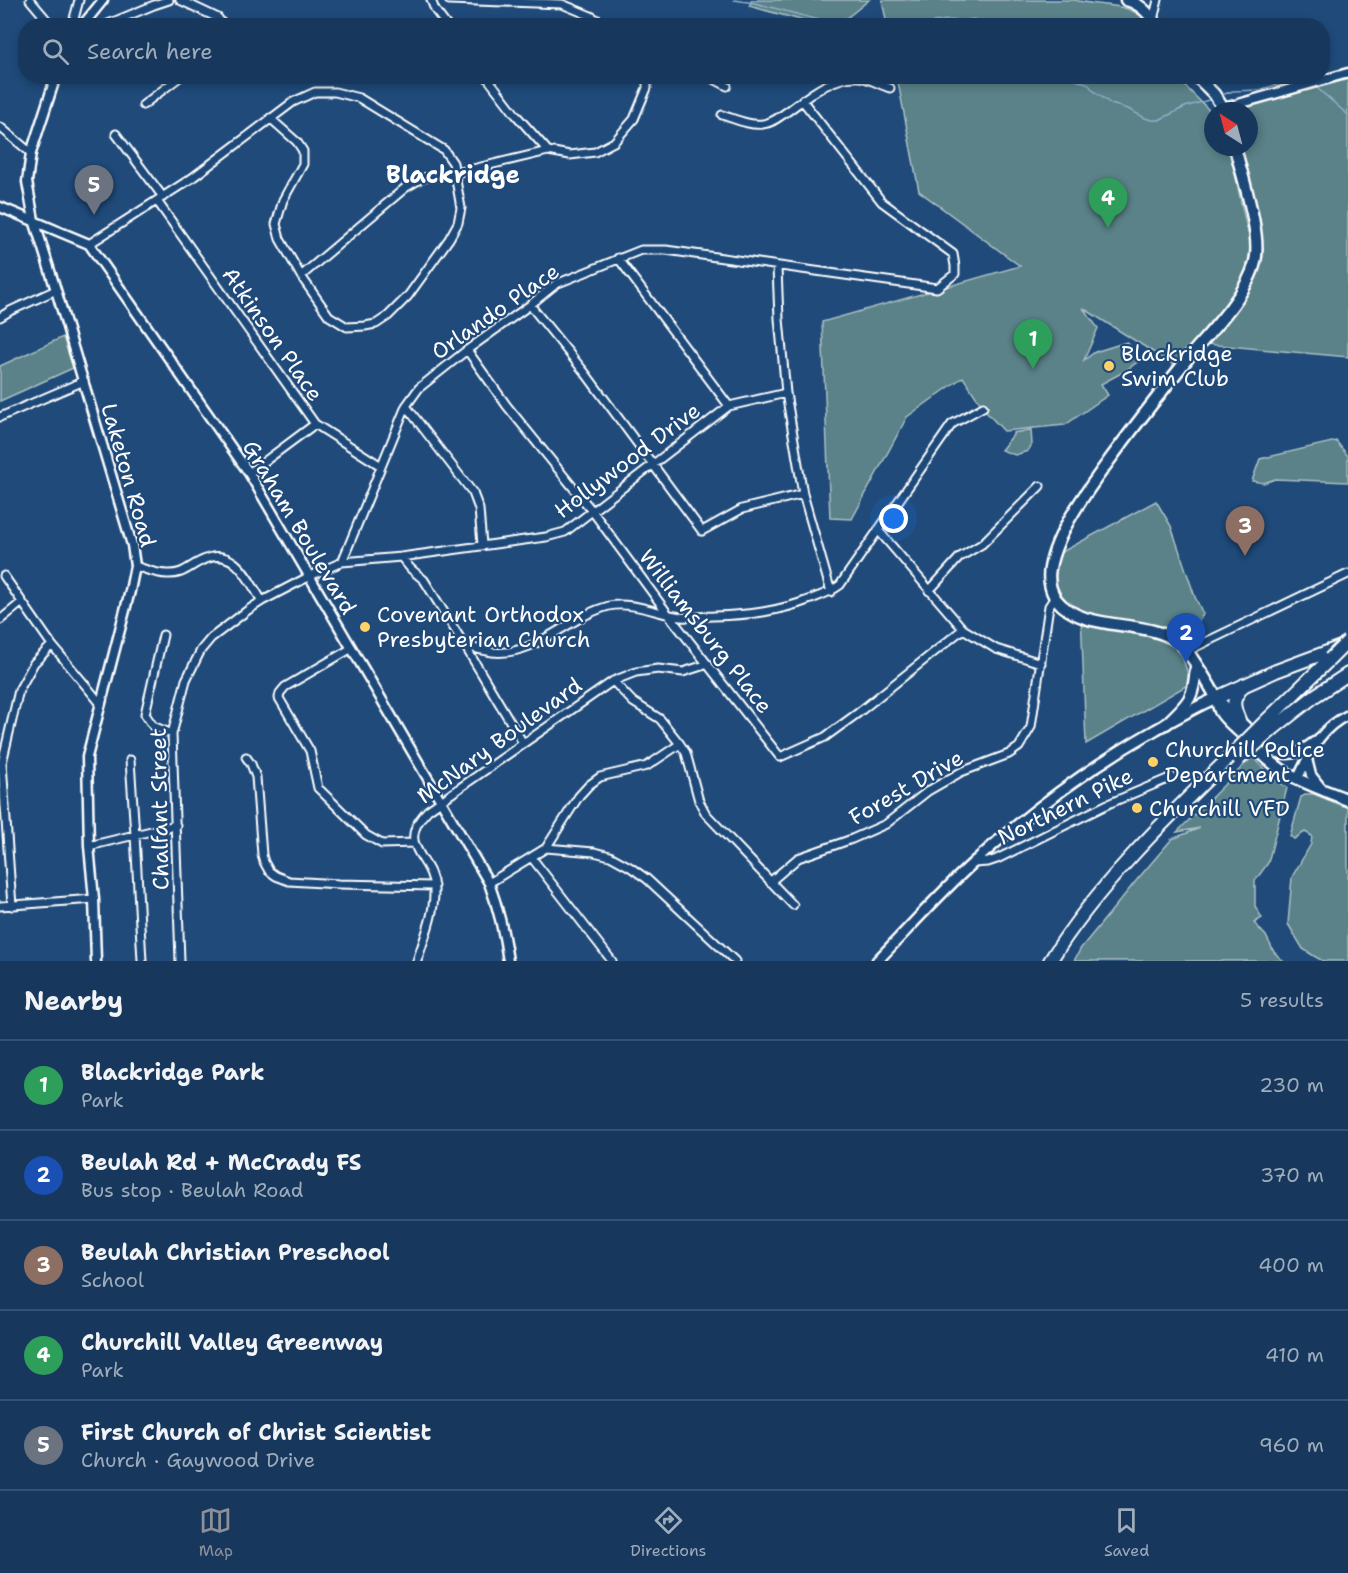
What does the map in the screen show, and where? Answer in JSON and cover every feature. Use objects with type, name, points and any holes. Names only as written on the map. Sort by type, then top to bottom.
[{"type":"highway","points":[[1050,961],[1086,910],[1157,828],[1271,724],[1330,659],[1348,643]]},
{"type":"highway","points":[[1216,698],[1348,643]]},
{"type":"highway","points":[[1271,724],[1348,674]]},
{"type":"highway","points":[[1239,720],[1233,702],[1245,684]]},
{"type":"highway","points":[[1059,961],[1098,906],[1126,873],[1236,756]]},
{"type":"main road","points":[[1126,0],[1135,2],[1151,18]]},
{"type":"main road","points":[[1204,84],[1219,102]]},
{"type":"main road","points":[[1237,156],[1257,243],[1252,271],[1224,315],[1133,429],[1080,502],[1056,548],[1050,566],[1050,583],[1055,597],[1079,615],[1162,634],[1177,642],[1187,651],[1216,698],[1298,778]]},
{"type":"main road","points":[[1166,724],[1191,697],[1195,685],[1196,666]]},
{"type":"main road","points":[[878,961],[973,863],[1026,818],[1120,751],[1216,698]]},
{"type":"main road","points":[[1216,698],[1220,712],[1271,761],[1290,775],[1348,800]]},
{"type":"street","points":[[30,0],[45,18]]},
{"type":"street","points":[[74,18],[79,0]]},
{"type":"street","points":[[90,18],[103,0]]},
{"type":"street","points":[[122,18],[169,0]]},
{"type":"street","points":[[180,0],[218,18]]},
{"type":"street","points":[[431,0],[441,18]]},
{"type":"street","points":[[449,0],[562,4],[594,18]]},
{"type":"street","points":[[1156,18],[1158,0]]},
{"type":"street","points":[[1330,78],[1348,73]]},
{"type":"street","name":"Laketon Road","points":[[53,84],[31,153],[27,182],[34,220],[132,545],[135,566],[87,757],[89,846],[96,961]]},
{"type":"street","points":[[143,105],[171,84]]},
{"type":"street","points":[[492,84],[548,151]]},
{"type":"street","points":[[301,276],[405,189],[422,178],[456,173],[548,151],[570,155],[595,152],[614,142],[634,119],[647,84]]},
{"type":"street","points":[[723,84],[727,86]]},
{"type":"street","points":[[722,115],[754,125],[765,124],[775,120],[821,87],[829,84]]},
{"type":"street","points":[[879,84],[890,88]]},
{"type":"street","points":[[1242,102],[1310,84]]},
{"type":"street","points":[[0,207],[89,244],[130,213],[160,199],[192,178],[270,118],[293,102],[315,92],[335,92],[359,99],[444,150],[453,163],[456,173],[461,208],[458,223],[449,239],[408,296],[388,316],[376,324],[347,327],[329,316],[301,276],[280,239],[276,224],[283,201],[303,164],[303,151],[297,142],[270,118]]},
{"type":"street","name":"Orlando Place","points":[[342,562],[406,406],[419,388],[466,350],[556,284],[641,250],[666,250],[937,288],[955,274],[952,254],[882,202],[802,100]]},
{"type":"street","points":[[0,127],[31,153]]},
{"type":"street","name":"Atkinson Place","points":[[116,134],[315,424],[381,465]]},
{"type":"street","name":"Graham Boulevard","points":[[89,244],[249,472],[441,800],[489,883],[499,911],[508,961]]},
{"type":"street","points":[[618,258],[729,406]]},
{"type":"street","points":[[777,267],[786,393],[803,494],[831,592]]},
{"type":"street","points":[[0,317],[56,290]]},
{"type":"street","points":[[530,305],[586,374],[702,531],[742,509],[803,494]]},
{"type":"street","name":"Williamsburg Place","points":[[466,350],[780,757],[825,737],[963,629]]},
{"type":"street","points":[[0,417],[84,381]]},
{"type":"street","name":"Hollywood Drive","points":[[310,576],[342,562],[401,557],[546,537],[565,532],[729,406],[786,393]]},
{"type":"street","points":[[406,406],[473,493],[479,509],[482,545]]},
{"type":"street","points":[[465,646],[492,652],[525,648],[591,612],[612,605],[634,606],[682,617],[753,615],[790,608],[831,592],[840,585],[952,424],[983,407]]},
{"type":"street","points":[[249,472],[315,424]]},
{"type":"street","points":[[929,591],[960,557],[982,544],[1040,486]]},
{"type":"street","points":[[878,530],[963,629],[996,649],[1041,663]]},
{"type":"street","points":[[135,566],[167,574],[185,571],[202,560],[217,555],[228,557],[239,567],[262,601]]},
{"type":"street","points":[[401,557],[424,580],[523,743]]},
{"type":"street","points":[[1187,651],[1348,574]]},
{"type":"street","points":[[4,576],[52,645],[101,704]]},
{"type":"street","name":"Chalfant Street","points":[[180,961],[172,734],[186,680],[201,650],[211,638],[262,601],[310,576]]},
{"type":"street","name":"Forest Drive","points":[[770,882],[798,858],[886,824],[928,791],[961,772],[1009,754],[1019,747],[1031,727],[1049,606],[1055,597]]},
{"type":"street","points":[[0,620],[21,603]]},
{"type":"street","points":[[163,635],[145,714],[153,726],[172,734]]},
{"type":"street","points":[[12,906],[2,763],[19,690],[34,663],[52,645]]},
{"type":"street","points":[[352,648],[285,687],[279,698],[310,751],[318,788],[366,835],[382,844],[414,843],[432,877],[434,902],[417,961]]},
{"type":"street","name":"McNary Boulevard","points":[[414,843],[417,824],[428,810],[613,681],[636,672],[658,669],[682,672],[708,664]]},
{"type":"street","points":[[613,681],[633,702],[660,719],[686,753],[699,801],[706,814],[793,905]]},
{"type":"street","points":[[1269,750],[1284,755],[1295,753],[1348,715]]},
{"type":"street","points":[[1298,778],[1319,738]]},
{"type":"street","points":[[489,883],[546,848],[579,796],[600,777],[647,766],[680,744]]},
{"type":"street","points":[[246,758],[256,777],[262,855],[266,867],[276,876],[289,881],[319,883],[434,886]]},
{"type":"street","points":[[1307,759],[1311,775],[1322,789]]},
{"type":"street","points":[[130,760],[142,961]]},
{"type":"street","name":"Northern Pike","points":[[973,863],[997,859],[1117,800],[1172,777]]},
{"type":"street","points":[[89,846],[176,825]]},
{"type":"street","points":[[546,848],[594,852],[610,856],[630,867],[647,879],[735,961]]},
{"type":"street","points":[[532,858],[612,961]]},
{"type":"street","points":[[0,906],[94,899]]},
{"type":"green space","points":[[752,0],[869,0],[847,18],[793,18],[749,6]]},
{"type":"green space","points":[[882,0],[1075,0],[1125,8],[1143,18],[886,18]]},
{"type":"green space","points":[[1348,79],[1348,357],[1206,344],[1234,310],[1257,276],[1263,256],[1262,238],[1242,156],[1258,156],[1258,103]]},
{"type":"green space","points":[[898,84],[1183,84],[1204,105],[1204,156],[1231,156],[1249,237],[1249,256],[1239,285],[1230,300],[1177,367],[1083,308],[1098,328],[1084,360],[1095,352],[1127,342],[1140,360],[1101,384],[1108,395],[1065,425],[1004,431],[986,412],[963,377],[907,417],[852,519],[830,518],[822,322],[1020,266],[919,191]]},
{"type":"green space","points":[[63,337],[73,368],[0,401],[0,366]]},
{"type":"green space","points":[[1031,430],[1032,444],[1028,451],[1015,455],[1001,450],[1013,433]]},
{"type":"green space","points":[[1336,441],[1348,456],[1348,482],[1275,479],[1264,483],[1252,481],[1260,459]]},
{"type":"green space","points":[[1156,501],[1171,526],[1203,614],[1181,653],[1191,683],[1086,744],[1081,612],[1064,601],[1057,590],[1055,578],[1058,559],[1060,553]]},
{"type":"green space","points":[[1253,756],[1269,775],[1287,788],[1268,863],[1255,881],[1255,906],[1262,918],[1254,923],[1283,961],[1074,961],[1081,948],[1172,839],[1200,828],[1177,832]]},
{"type":"green space","points":[[1314,794],[1348,808],[1348,961],[1323,961],[1314,956],[1303,949],[1288,924],[1292,877],[1311,844],[1312,836],[1305,832],[1294,839],[1290,836],[1301,797]]},
{"type":"waterway","points":[[734,0],[755,3],[811,18]]},
{"type":"waterway","points":[[1088,84],[1111,104],[1152,120],[1159,120],[1185,107],[1212,99]]},
{"type":"waterway","points":[[1219,96],[1233,91],[1259,90],[1279,84]]},
{"type":"waterway","points":[[1316,87],[1348,115]]},
{"type":"place","name":"First Church of Christ Scientist","points":[[94,215]]},
{"type":"place","name":"Churchill Valley Greenway","points":[[1108,228]]},
{"type":"place","name":"Blackridge Swim Club","points":[[1109,366]]},
{"type":"place","name":"Blackridge Park","points":[[1033,369]]},
{"type":"place","name":"Beulah Christian Preschool","points":[[1245,556]]},
{"type":"place","name":"Covenant Orthodox Presbyterian Church","points":[[365,627]]},
{"type":"place","name":"Beulah Rd + McCrady FS","points":[[1186,663]]},
{"type":"place","name":"Churchill Police Department","points":[[1153,762]]},
{"type":"place","name":"Churchill VFD","points":[[1137,808]]},
{"type":"district","name":"Blackridge","points":[[453,175]]}]
